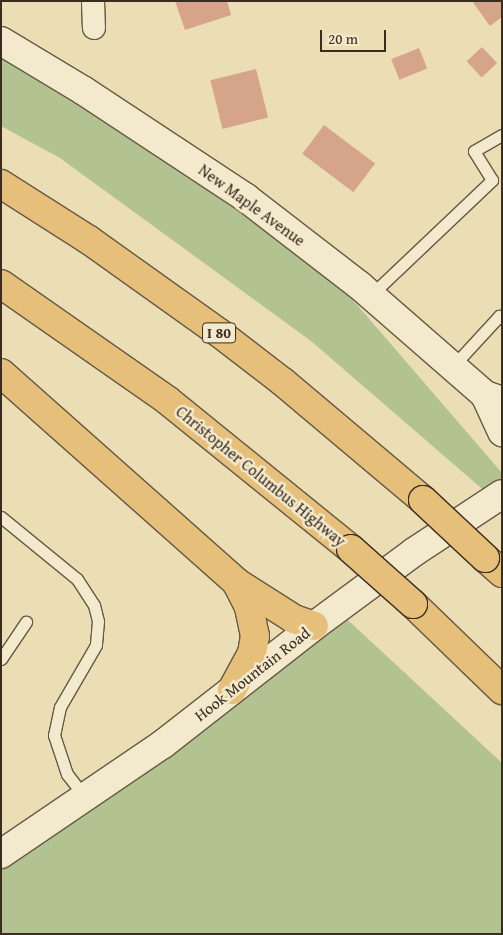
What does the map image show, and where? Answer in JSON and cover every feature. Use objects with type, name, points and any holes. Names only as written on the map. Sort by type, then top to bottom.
[{"type":"highway","name":"I 80","points":[[1,184],[89,240],[218,332],[291,388],[423,500],[493,565]]},
{"type":"highway","name":"Christopher Columbus Highway","points":[[1,284],[167,400],[351,549],[413,604],[502,690]]},
{"type":"highway","points":[[1,373],[236,582],[294,619],[314,626]]},
{"type":"highway","points":[[232,690],[252,653],[255,636],[249,607],[236,582]]},
{"type":"main road","name":"New Maple Avenue","points":[[1,41],[84,90],[246,198],[370,295],[493,398],[502,432]]},
{"type":"main road","name":"Hook Mountain Road","points":[[1,854],[163,744],[314,626],[414,552],[502,494]]},
{"type":"street","points":[[93,1],[94,28]]},
{"type":"lane","points":[[370,295],[492,180],[474,151],[502,135]]},
{"type":"lane","points":[[454,365],[499,316],[502,318]]},
{"type":"lane","points":[[1,517],[77,579],[94,605],[98,628],[96,645],[60,707],[54,734],[67,774],[85,797]]},
{"type":"lane","points":[[1,659],[26,622]]},
{"type":"green space","points":[[1,47],[297,235],[502,473],[502,506],[311,341],[60,158],[1,126]]},
{"type":"green space","points":[[336,609],[502,763],[502,934],[1,934],[1,848]]},
{"type":"building","points":[[175,1],[227,1],[231,15],[185,30]]},
{"type":"building","points":[[472,1],[502,1],[502,17],[490,26]]},
{"type":"building","points":[[482,47],[497,63],[482,77],[467,61]]},
{"type":"building","points":[[419,48],[427,68],[399,80],[391,59]]},
{"type":"building","points":[[256,69],[268,118],[222,129],[210,80]]},
{"type":"building","points":[[324,125],[375,164],[353,192],[302,154]]}]
